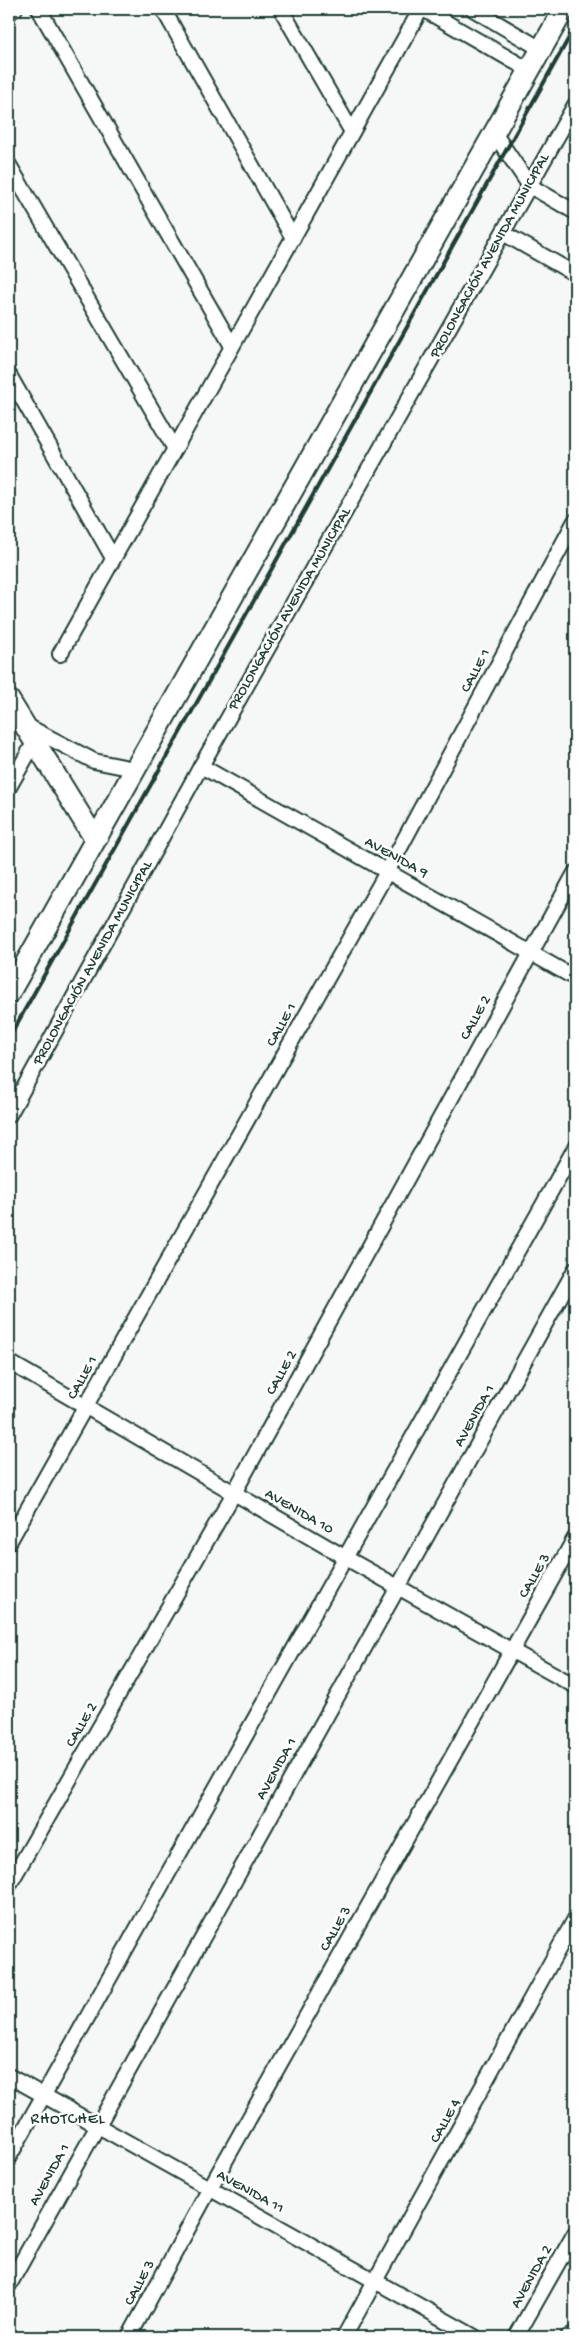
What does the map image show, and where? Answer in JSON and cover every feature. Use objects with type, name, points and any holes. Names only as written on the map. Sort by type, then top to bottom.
[{"type":"main road","points":[[9,993],[564,9]]},
{"type":"main road","points":[[9,700],[95,839]]},
{"type":"street","points":[[9,12],[15,9]]},
{"type":"street","points":[[39,9],[232,346]]},
{"type":"street","points":[[163,9],[292,238]]},
{"type":"street","points":[[281,9],[352,132]]},
{"type":"street","points":[[60,654],[422,9],[529,70]]},
{"type":"street","points":[[473,9],[541,49]]},
{"type":"street","name":"PROLONGACIÓN AVENIDA MUNICIPAL","points":[[9,1115],[201,766],[575,105]]},
{"type":"street","points":[[494,133],[530,186],[575,212]]},
{"type":"street","points":[[9,165],[175,449]]},
{"type":"street","points":[[503,234],[575,274]]},
{"type":"street","points":[[9,376],[113,558]]},
{"type":"street","name":"CALLE 1","points":[[9,1542],[387,872],[575,521]]},
{"type":"street","points":[[23,724],[94,761],[134,769]]},
{"type":"street","points":[[9,787],[34,743]]},
{"type":"street","name":"AVENIDA 9","points":[[201,766],[575,978]]},
{"type":"street","name":"CALLE 2","points":[[9,1885],[234,1493],[575,873]]},
{"type":"street","points":[[9,2158],[575,1148]]},
{"type":"street","name":"AVENIDA 1","points":[[9,2284],[575,1270]]},
{"type":"street","name":"AVENIDA 10","points":[[9,1362],[346,1558],[575,1686]]},
{"type":"street","name":"CALLE 3","points":[[129,2337],[210,2188],[575,1538]]},
{"type":"street","name":"CALLE 4","points":[[344,2337],[575,1919]]},
{"type":"street","name":"AVENIDA 11","points":[[9,2076],[475,2337]]},
{"type":"street","name":"AVENIDA 2","points":[[516,2337],[575,2233]]},
{"type":"street","points":[[568,2337],[575,2333]]},
{"type":"railway","points":[[9,1038],[575,27]]},
{"type":"district","name":"RHOTCHEL","points":[[68,2120]]}]
